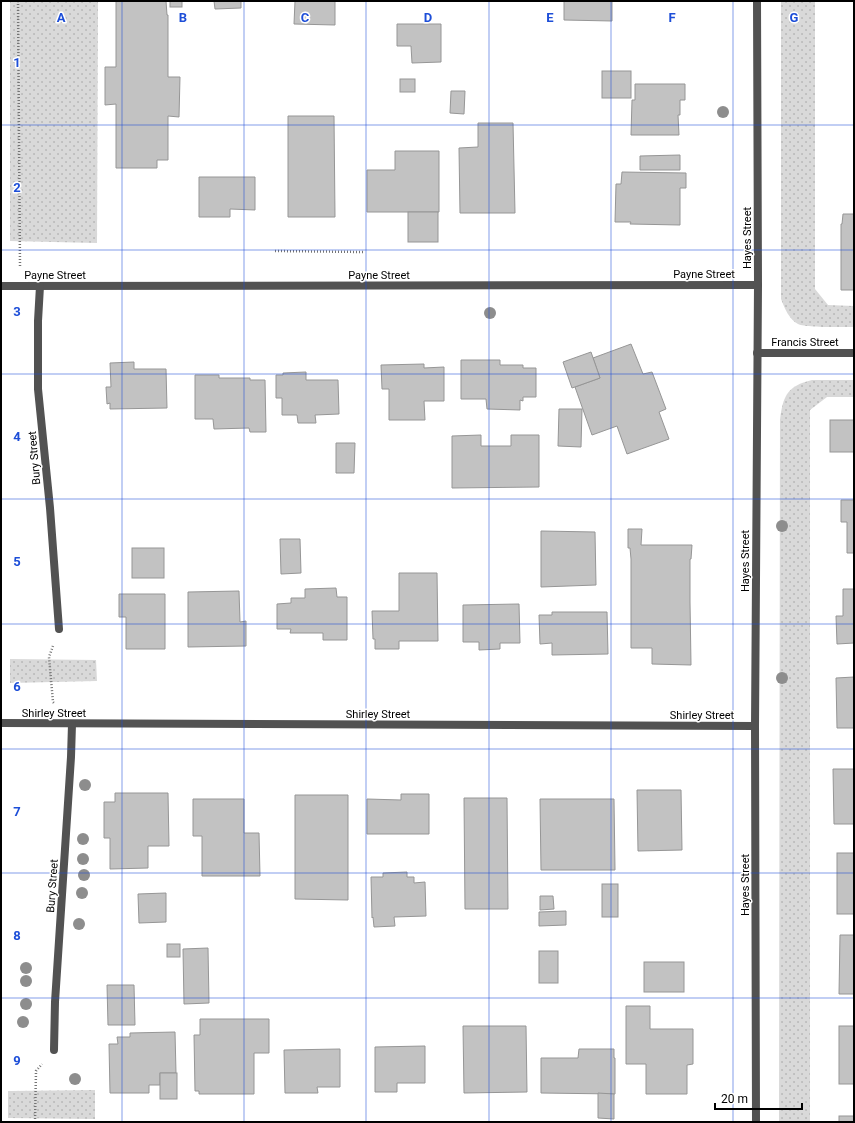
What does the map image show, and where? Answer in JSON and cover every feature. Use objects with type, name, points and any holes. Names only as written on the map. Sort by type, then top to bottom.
[{"type":"street","name":"Hayes Street","points":[[756,1122],[755,726],[758,285],[757,1]]},
{"type":"street","name":"Payne Street","points":[[1,286],[758,285]]},
{"type":"street","name":"Bury Street","points":[[40,286],[38,321],[38,389],[50,508],[58,628]]},
{"type":"street","name":"Francis Street","points":[[757,353],[854,353]]},
{"type":"street","name":"Shirley Street","points":[[1,723],[755,726]]},
{"type":"street","name":"Bury Street","points":[[54,1050],[55,1002],[72,724]]},
{"type":"path","points":[[18,1],[20,286]]},
{"type":"path","points":[[275,251],[362,252]]},
{"type":"path","points":[[58,628],[49,657],[53,702],[72,724]]},
{"type":"path","points":[[35,1122],[36,1071],[54,1050]]},
{"type":"shaded area","points":[[10,1],[98,1],[97,243],[10,241]]},
{"type":"shaded area","points":[[781,1],[815,1],[815,289],[828,305],[854,306],[854,327],[817,327],[798,324],[790,317],[781,299]]},
{"type":"shaded area","points":[[812,380],[854,380],[854,397],[827,397],[810,410],[810,1122],[779,1122],[780,420],[783,404],[788,393],[797,385]]},
{"type":"shaded area","points":[[10,659],[96,660],[97,681],[10,683]]},
{"type":"shaded area","points":[[95,1090],[95,1119],[8,1118],[8,1091]]},
{"type":"building","points":[[116,1],[166,1],[168,15],[168,77],[180,77],[179,117],[168,116],[168,160],[157,160],[157,168],[116,168],[116,104],[105,105],[105,67],[116,67]]},
{"type":"building","points":[[170,1],[182,1],[182,7],[170,7]]},
{"type":"building","points":[[214,1],[241,1],[241,8],[215,9]]},
{"type":"building","points":[[295,1],[335,1],[335,25],[294,24]]},
{"type":"building","points":[[564,1],[612,1],[612,21],[564,20]]},
{"type":"building","points":[[397,24],[441,24],[441,62],[412,63],[411,46],[397,46]]},
{"type":"building","points":[[602,71],[631,71],[631,98],[602,98]]},
{"type":"building","points":[[400,79],[415,79],[415,92],[400,92]]},
{"type":"building","points":[[635,84],[685,84],[685,100],[680,100],[680,115],[678,115],[679,135],[631,135],[632,100],[635,100]]},
{"type":"building","points":[[451,91],[465,91],[464,114],[450,113]]},
{"type":"building","points":[[288,116],[334,116],[335,217],[288,217]]},
{"type":"building","points":[[478,123],[513,123],[515,213],[460,213],[459,148],[478,147]]},
{"type":"building","points":[[395,151],[439,151],[439,212],[367,212],[367,170],[395,170]]},
{"type":"building","points":[[680,155],[680,170],[640,170],[640,156]]},
{"type":"building","points":[[622,172],[686,173],[686,188],[680,188],[680,225],[630,224],[631,222],[615,222],[616,184],[621,184]]},
{"type":"building","points":[[199,177],[255,177],[255,210],[230,209],[230,217],[199,217]]},
{"type":"building","points":[[408,212],[438,212],[438,242],[408,242]]},
{"type":"building","points":[[843,214],[854,214],[854,290],[841,290],[841,224]]},
{"type":"building","points":[[631,344],[643,374],[652,372],[666,409],[659,412],[669,439],[627,454],[617,426],[592,435],[575,387],[600,378],[593,358]]},
{"type":"building","points":[[591,352],[600,378],[572,388],[563,362]]},
{"type":"building","points":[[461,360],[500,360],[500,365],[523,365],[523,368],[536,368],[536,397],[523,397],[523,401],[520,400],[520,410],[487,409],[486,399],[461,399]]},
{"type":"building","points":[[134,362],[134,369],[166,369],[167,408],[110,409],[110,403],[107,404],[106,387],[111,387],[110,363]]},
{"type":"building","points":[[424,364],[424,368],[444,367],[444,401],[424,401],[425,420],[389,420],[389,389],[382,389],[381,365]]},
{"type":"building","points":[[306,372],[306,380],[338,380],[339,414],[315,415],[316,423],[298,423],[297,415],[282,415],[282,398],[276,398],[276,375],[283,375],[283,373]]},
{"type":"building","points":[[195,375],[219,375],[219,378],[250,378],[250,380],[265,380],[266,432],[250,432],[249,428],[214,429],[213,419],[195,419]]},
{"type":"building","points":[[559,409],[582,409],[581,447],[558,446]]},
{"type":"building","points":[[830,420],[854,420],[854,452],[830,452]]},
{"type":"building","points":[[481,435],[481,446],[511,446],[511,435],[539,435],[539,487],[452,488],[452,436]]},
{"type":"building","points":[[336,443],[355,443],[354,473],[336,473]]},
{"type":"building","points":[[841,500],[854,500],[854,553],[847,553],[847,522],[841,522]]},
{"type":"building","points":[[628,529],[642,529],[641,545],[692,545],[690,559],[691,665],[652,664],[652,648],[631,648],[631,559],[630,548],[628,548]]},
{"type":"building","points":[[541,531],[595,532],[596,585],[541,587]]},
{"type":"building","points":[[280,539],[300,539],[301,573],[281,574]]},
{"type":"building","points":[[132,548],[164,548],[164,578],[132,578]]},
{"type":"building","points":[[399,573],[437,573],[438,641],[399,641],[399,649],[375,649],[375,639],[373,639],[372,611],[399,611]]},
{"type":"building","points":[[336,588],[337,597],[347,597],[347,640],[323,640],[323,633],[290,633],[291,629],[277,629],[277,604],[291,603],[291,598],[305,598],[305,589]]},
{"type":"building","points":[[843,589],[854,589],[854,643],[837,644],[836,616],[843,616]]},
{"type":"building","points":[[239,591],[240,622],[246,621],[246,646],[188,647],[188,592]]},
{"type":"building","points":[[119,594],[165,594],[165,649],[126,649],[126,617],[119,617]]},
{"type":"building","points":[[519,604],[520,643],[500,643],[500,649],[479,650],[479,642],[463,642],[463,605]]},
{"type":"building","points":[[552,612],[607,612],[608,654],[552,655],[552,643],[540,644],[539,615],[552,615]]},
{"type":"building","points":[[854,677],[854,728],[837,728],[836,678]]},
{"type":"building","points":[[833,769],[854,769],[854,824],[834,824]]},
{"type":"building","points":[[637,790],[681,790],[682,850],[638,851]]},
{"type":"building","points":[[115,793],[168,793],[169,846],[148,846],[148,868],[110,869],[110,838],[104,838],[104,802],[115,802]]},
{"type":"building","points":[[401,794],[429,794],[429,834],[367,834],[367,799],[401,800]]},
{"type":"building","points":[[295,795],[348,795],[348,900],[295,899]]},
{"type":"building","points":[[464,798],[507,798],[508,909],[465,909]]},
{"type":"building","points":[[193,799],[244,799],[244,833],[259,833],[260,876],[202,876],[202,836],[193,836]]},
{"type":"building","points":[[540,799],[614,799],[615,870],[541,870]]},
{"type":"building","points":[[837,853],[854,853],[854,914],[837,914]]},
{"type":"building","points":[[407,872],[407,877],[414,877],[414,883],[425,882],[426,916],[394,917],[395,926],[374,927],[373,917],[372,918],[371,877],[383,877],[383,873]]},
{"type":"building","points":[[602,884],[618,884],[618,917],[602,917]]},
{"type":"building","points":[[166,893],[166,922],[139,923],[138,894]]},
{"type":"building","points":[[540,896],[553,896],[554,909],[540,910]]},
{"type":"building","points":[[566,911],[566,925],[539,926],[539,912]]},
{"type":"building","points":[[840,935],[854,935],[854,994],[839,994]]},
{"type":"building","points":[[167,944],[180,944],[180,957],[167,957]]},
{"type":"building","points":[[208,948],[209,1003],[184,1004],[183,949]]},
{"type":"building","points":[[539,951],[558,951],[558,983],[539,983]]},
{"type":"building","points":[[644,962],[684,962],[684,992],[644,992]]},
{"type":"building","points":[[107,985],[134,985],[135,1025],[108,1025]]},
{"type":"building","points":[[626,1006],[650,1006],[650,1029],[693,1029],[693,1064],[687,1065],[687,1094],[646,1094],[646,1064],[626,1064]]},
{"type":"building","points":[[200,1019],[269,1019],[269,1053],[254,1053],[254,1094],[199,1094],[199,1091],[195,1091],[194,1035],[200,1035]]},
{"type":"building","points":[[463,1026],[526,1026],[527,1092],[464,1093]]},
{"type":"building","points":[[839,1026],[854,1026],[854,1084],[839,1084]]},
{"type":"building","points":[[175,1032],[176,1073],[160,1073],[160,1085],[149,1085],[149,1093],[110,1093],[109,1044],[118,1044],[117,1037],[130,1037],[130,1033]]},
{"type":"building","points":[[425,1046],[425,1083],[397,1083],[397,1092],[375,1092],[375,1047]]},
{"type":"building","points":[[340,1049],[340,1087],[317,1087],[318,1093],[285,1093],[284,1050]]},
{"type":"building","points":[[579,1049],[614,1049],[615,1094],[541,1093],[541,1058],[578,1058]]},
{"type":"building","points":[[160,1073],[177,1073],[177,1099],[160,1099]]},
{"type":"building","points":[[598,1093],[614,1094],[614,1119],[598,1118]]},
{"type":"building","points":[[839,1116],[854,1116],[854,1122],[839,1122]]}]
